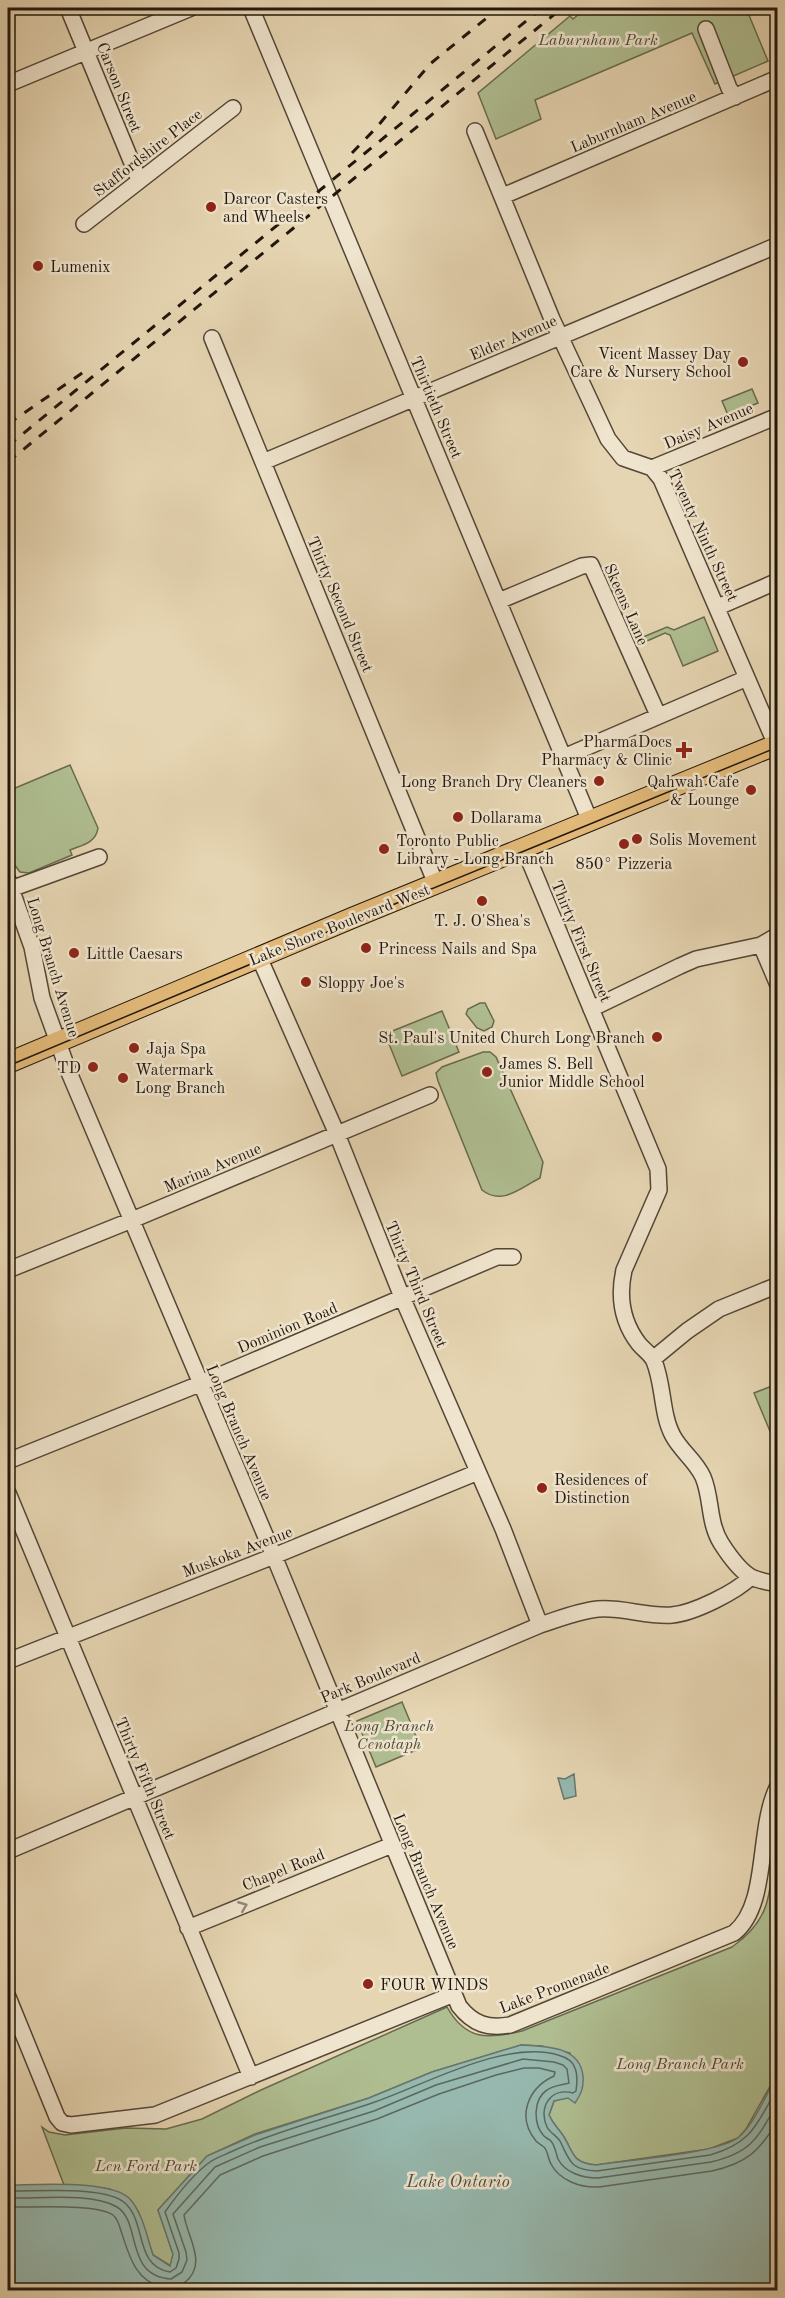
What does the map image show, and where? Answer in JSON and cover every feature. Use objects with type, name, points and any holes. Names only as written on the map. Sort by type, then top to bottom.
[{"type":"main road","name":"Lake Shore Boulevard West","points":[[8,1076],[50,1059],[67,1024],[141,994],[167,996],[777,745]]},
{"type":"main road","name":"Lake Shore Boulevard West","points":[[8,1063],[57,1042]]},
{"type":"street","name":"Carson Street","points":[[68,8],[139,180]]},
{"type":"street","points":[[8,84],[191,8]]},
{"type":"street","name":"Thirtieth Street","points":[[251,8],[590,821]]},
{"type":"street","points":[[706,29],[729,88],[735,97]]},
{"type":"street","name":"Laburnham Avenue","points":[[503,196],[777,78]]},
{"type":"street","name":"Staffordshire Place","points":[[84,224],[233,108]]},
{"type":"street","name":"Twenty Ninth Street","points":[[475,131],[560,336],[608,439],[623,458],[652,468],[661,479],[777,745]]},
{"type":"street","name":"Elder Avenue","points":[[263,462],[777,245]]},
{"type":"street","name":"Thirty Second Street","points":[[212,338],[436,884]]},
{"type":"street","name":"Daisy Avenue","points":[[652,468],[777,416]]},
{"type":"street","name":"Skeens Lane","points":[[499,601],[582,566],[591,565],[658,714]]},
{"type":"street","points":[[718,607],[777,581]]},
{"type":"street","points":[[564,757],[658,714],[747,678]]},
{"type":"street","name":"Thirty First Street","points":[[524,848],[658,1169],[659,1190],[624,1270],[622,1309],[632,1332],[653,1359],[673,1436],[694,1462],[704,1479],[716,1534],[728,1553],[751,1577]]},
{"type":"street","points":[[9,886],[99,857]]},
{"type":"street","name":"Long Branch Avenue","points":[[9,886],[32,947],[42,998],[57,1042],[274,1557],[454,1994]]},
{"type":"street","points":[[591,1009],[688,962],[761,945],[777,935]]},
{"type":"street","points":[[761,945],[777,985]]},
{"type":"street","name":"Thirty Third Street","points":[[259,957],[336,1134],[402,1297],[503,1529],[540,1625]]},
{"type":"street","name":"Marina Avenue","points":[[8,1270],[430,1095]]},
{"type":"street","name":"Dominion Road","points":[[8,1461],[200,1384],[497,1257],[513,1257]]},
{"type":"street","points":[[653,1359],[719,1309],[777,1285]]},
{"type":"street","name":"Muskoka Avenue","points":[[8,1661],[274,1557],[478,1472]]},
{"type":"street","name":"Thirty Fifth Street","points":[[8,1493],[251,2077]]},
{"type":"street","points":[[751,1577],[777,1584]]},
{"type":"street","name":"Park Boulevard","points":[[8,1851],[540,1625],[597,1609],[679,1614],[730,1594],[751,1577]]},
{"type":"street","name":"Lake Promenade","points":[[454,1994],[465,2014],[477,2023],[493,2027],[510,2025],[734,1933],[745,1923],[754,1905],[767,1815],[777,1786]]},
{"type":"street","name":"Chapel Road","points":[[188,1928],[392,1845]]},
{"type":"street","points":[[8,1998],[57,2117],[62,2123],[81,2124],[155,2115],[454,1994]]},
{"type":"green space","name":"Laburnham Park","points":[[583,8],[746,8],[768,61],[715,84],[692,33],[535,100],[541,119],[496,139],[478,93],[570,16],[573,19],[584,10]]},
{"type":"green space","points":[[752,389],[758,403],[728,415],[722,401]]},
{"type":"green space","points":[[704,617],[718,651],[683,666],[670,635],[665,633],[638,645],[636,640],[667,627],[674,630]]},
{"type":"green space","points":[[70,765],[98,828],[97,833],[88,843],[70,850],[72,855],[29,873],[20,872],[10,855],[8,844],[6,823],[8,791]]},
{"type":"green space","points":[[485,1003],[494,1021],[492,1027],[484,1031],[477,1028],[466,1014],[468,1009]]},
{"type":"green space","points":[[442,1011],[459,1052],[402,1076],[385,1034]]},
{"type":"green space","points":[[483,1052],[490,1052],[496,1057],[543,1162],[540,1178],[504,1196],[489,1194],[482,1190],[436,1073],[442,1067]]},
{"type":"green space","points":[[777,1384],[777,1448],[754,1393]]},
{"type":"green space","name":"Long Branch Cenotaph","points":[[402,1702],[421,1748],[376,1767],[357,1721]]},
{"type":"green space","name":"Long Branch Park","points":[[774,1848],[777,1856],[777,2074],[746,2129],[738,2138],[709,2149],[596,2165],[581,2162],[574,2155],[549,2115],[554,2101],[568,2098],[570,2053],[542,2046],[521,2045],[432,2072],[369,2098],[255,2134],[207,2156],[158,2210],[173,2254],[171,2266],[153,2255],[138,2211],[110,2189],[64,2185],[42,2127],[49,2132],[65,2135],[126,2128],[166,2129],[202,2119],[261,2090],[447,2007],[454,2018],[470,2032],[488,2036],[510,2034],[732,1947],[755,1926],[762,1915],[769,1891]]},
{"type":"water","points":[[574,1774],[576,1796],[564,1799],[558,1778],[565,1779]]},
{"type":"water","name":"Lake Ontario","points":[[521,2045],[560,2050],[568,2053],[580,2066],[583,2084],[577,2100],[575,2103],[568,2098],[554,2101],[549,2115],[577,2159],[596,2165],[692,2152],[728,2143],[739,2137],[750,2124],[777,2074],[777,2290],[8,2290],[8,2185],[72,2184],[107,2188],[120,2193],[130,2199],[138,2212],[153,2255],[170,2266],[173,2254],[158,2210],[207,2156],[255,2135],[369,2098],[432,2072]]},
{"type":"tram line","points":[[8,1066],[778,747]]},
{"type":"railway","points":[[352,153],[430,64],[499,8]]},
{"type":"railway","points":[[8,446],[542,8]]},
{"type":"railway","points":[[8,462],[562,8]]},
{"type":"railway","points":[[8,424],[88,369]]},
{"type":"place","name":"Darcor Casters and Wheels","points":[[211,207]]},
{"type":"place","name":"Lumenix","points":[[38,266]]},
{"type":"place","name":"Vicent Massey Day Care & Nursery School","points":[[743,362]]},
{"type":"place","name":"PharmaDocs Pharmacy & Clinic","points":[[684,750]]},
{"type":"place","name":"Long Branch Dry Cleaners","points":[[599,781]]},
{"type":"place","name":"Qahwah Cafe & Lounge","points":[[751,790]]},
{"type":"place","name":"Dollarama","points":[[458,817]]},
{"type":"place","name":"Solis Movement","points":[[637,839]]},
{"type":"place","name":"850° Pizzeria","points":[[624,844]]},
{"type":"place","name":"Toronto Public Library - Long Branch","points":[[384,849]]},
{"type":"place","name":"T. J. O'Shea's","points":[[482,901]]},
{"type":"place","name":"Princess Nails and Spa","points":[[366,948]]},
{"type":"place","name":"Little Caesars","points":[[74,953]]},
{"type":"place","name":"Sloppy Joe's","points":[[306,982]]},
{"type":"place","name":"St. Paul's United Church Long Branch","points":[[657,1037]]},
{"type":"place","name":"Jaja Spa","points":[[134,1048]]},
{"type":"place","name":"TD","points":[[93,1067]]},
{"type":"place","name":"James S. Bell Junior Middle School","points":[[487,1072]]},
{"type":"place","name":"Watermark Long Branch","points":[[123,1078]]},
{"type":"place","name":"Residences of Distinction","points":[[542,1488]]},
{"type":"place","name":"FOUR WINDS","points":[[368,1984]]},
{"type":"park label","name":"Len Ford Park","points":[[146,2165]]}]
